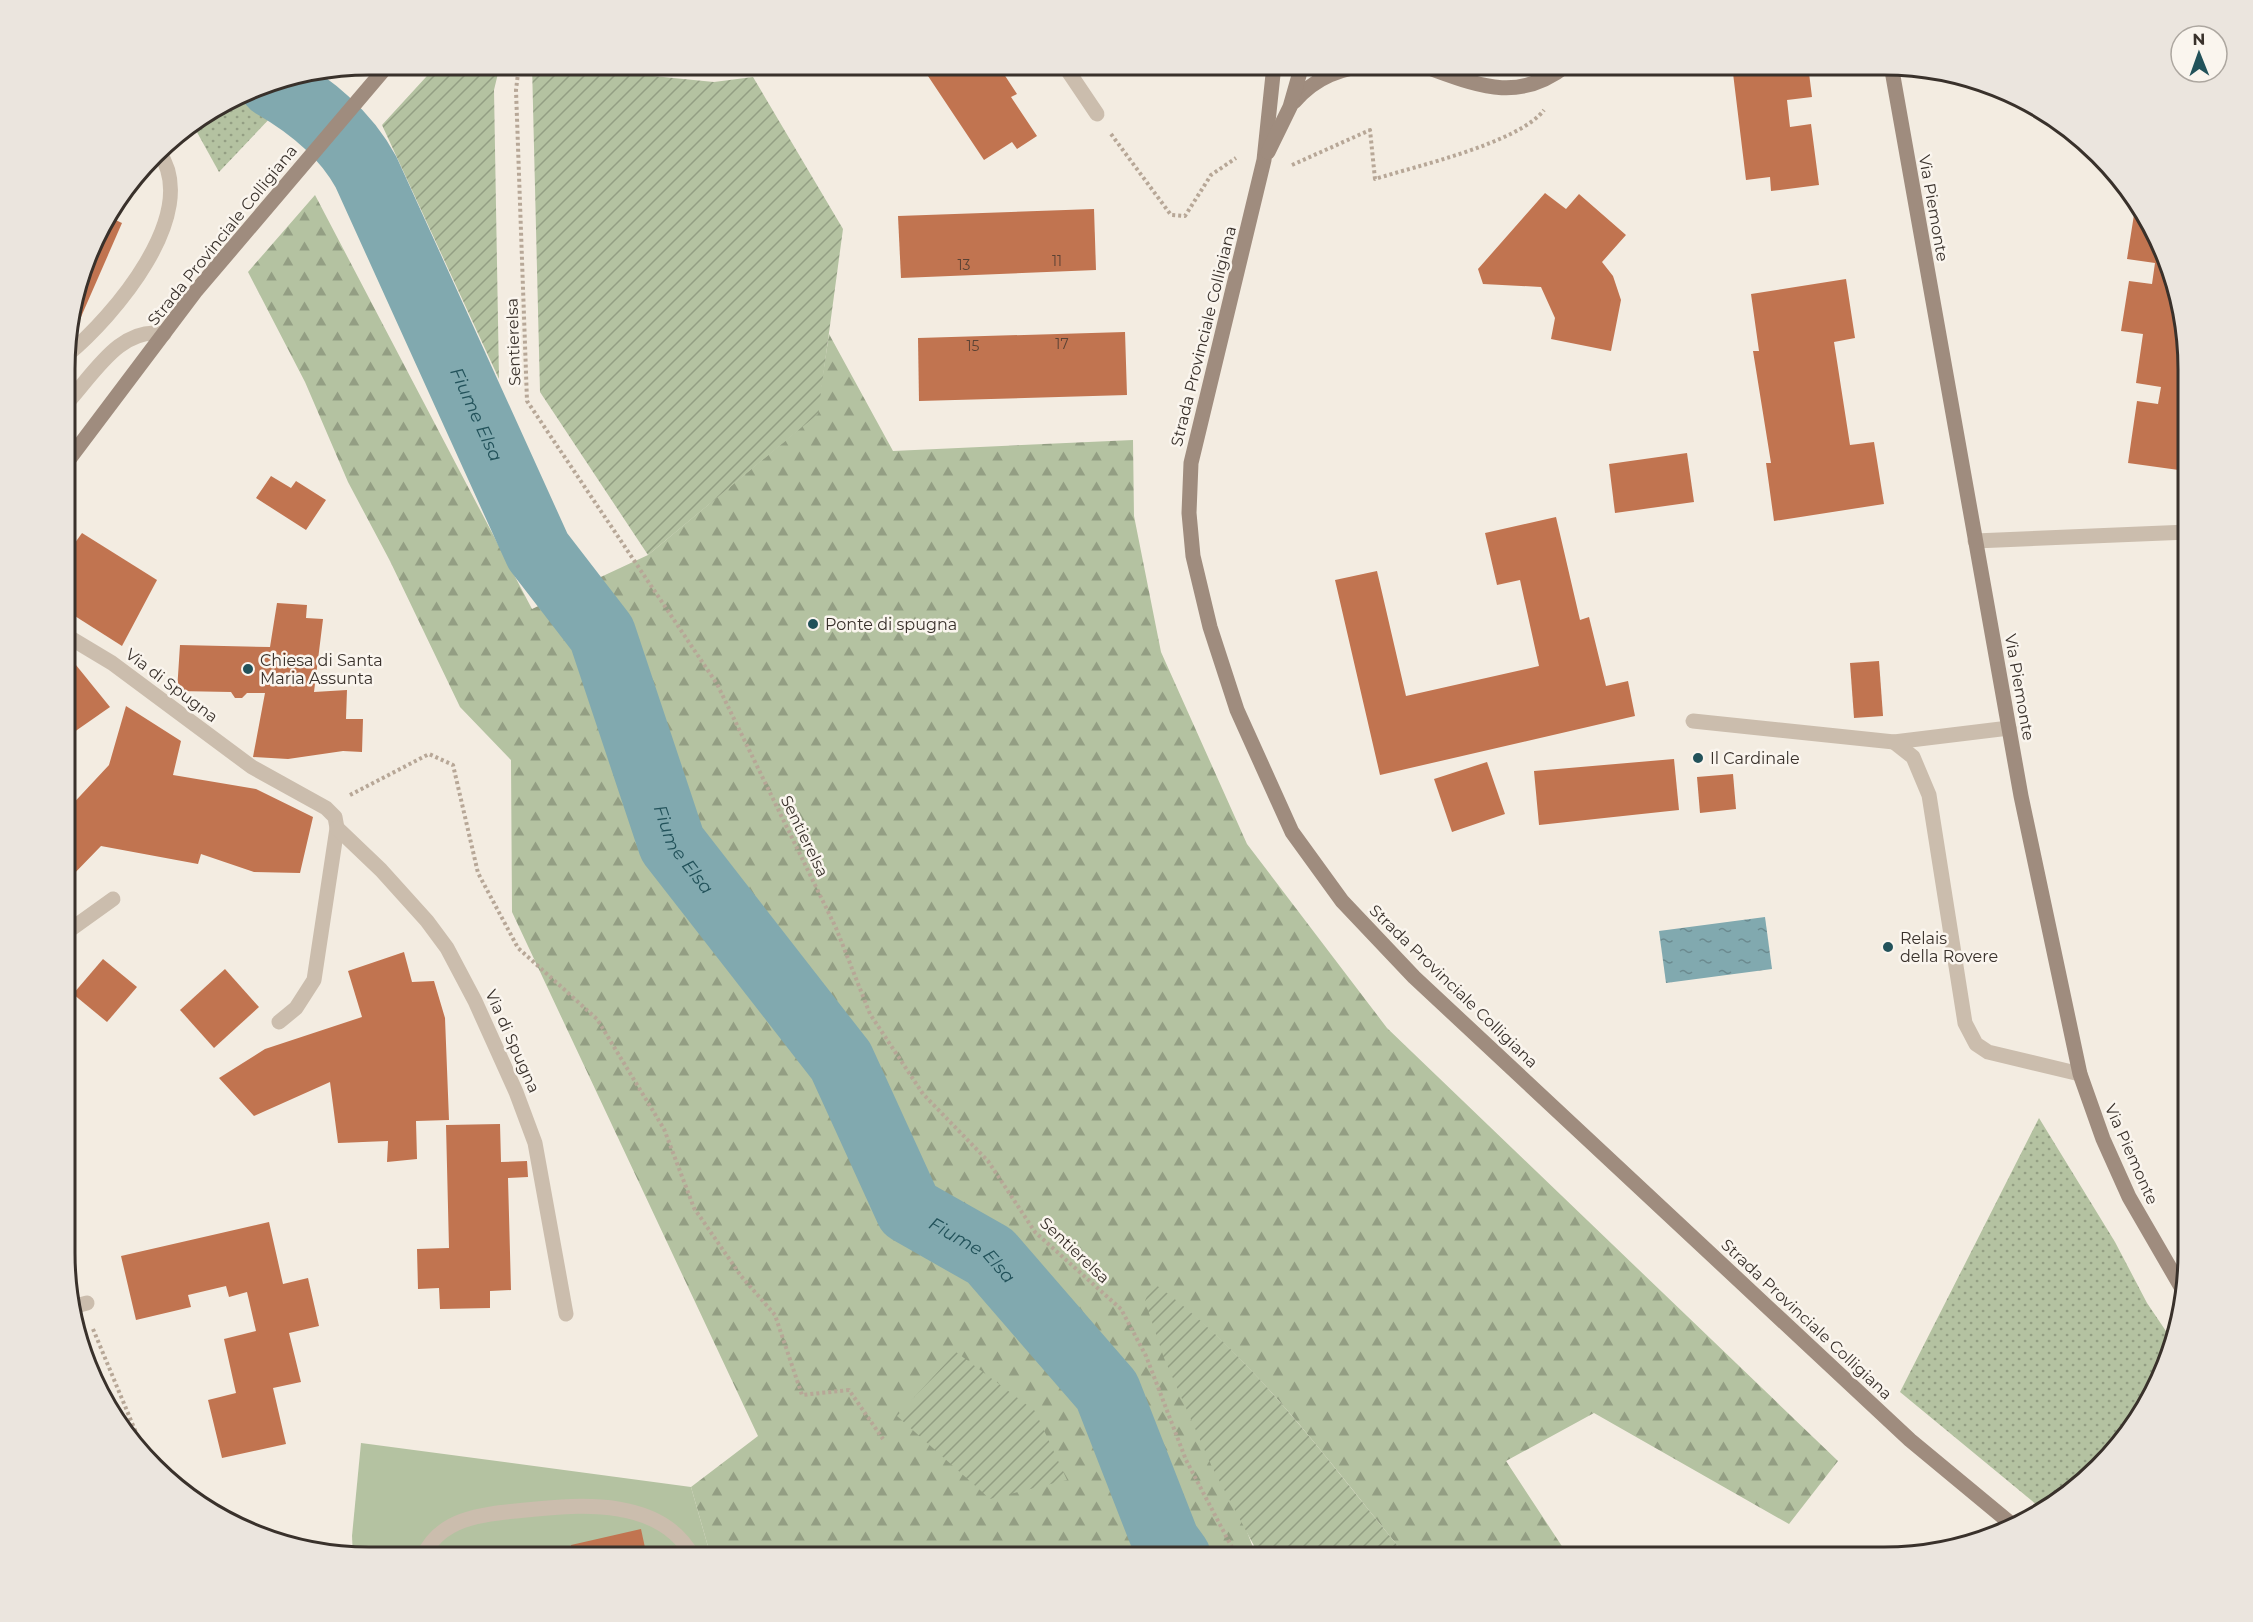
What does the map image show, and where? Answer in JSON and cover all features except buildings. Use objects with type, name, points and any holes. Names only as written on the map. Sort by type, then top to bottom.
[{"type":"main road","name":"Strada Provinciale Colligiana","points":[[75,451],[195,292],[379,75]]},
{"type":"main road","name":"Strada Provinciale Colligiana","points":[[1273,75],[1264,160],[1195,442],[1189,513],[1193,556],[1222,667],[1249,739],[1292,832],[1342,901],[1414,978],[1910,1440],[2006,1520]]},
{"type":"main road","name":"Strada Provinciale Colligiana","points":[[1264,160],[1290,107],[1299,75]]},
{"type":"main road","points":[[1290,107],[1303,91],[1327,75]]},
{"type":"main road","points":[[1452,75],[1473,82],[1511,89],[1538,83],[1551,75]]},
{"type":"main road","name":"Via Piemonte","points":[[1893,75],[2009,728],[2080,1074],[2103,1139],[2129,1197],[2176,1279]]},
{"type":"street","points":[[1071,75],[1097,114]]},
{"type":"street","points":[[76,347],[116,306],[157,240],[168,210],[171,179],[162,160]]},
{"type":"street","points":[[75,395],[129,338],[143,333],[164,334]]},
{"type":"street","points":[[1975,541],[2178,532]]},
{"type":"street","name":"Via di Spugna","points":[[75,641],[112,663],[252,767],[326,808],[335,817],[336,828],[381,870],[427,921],[447,948],[471,992],[516,1092],[535,1143],[566,1314]]},
{"type":"street","points":[[1693,721],[1894,742],[2009,728]]},
{"type":"street","points":[[1894,742],[1913,757],[1929,795],[1965,1023],[1971,1038],[1982,1049],[1996,1054],[2080,1074]]},
{"type":"street","points":[[279,1022],[296,1008],[314,980],[336,828]]},
{"type":"street","points":[[75,926],[113,899]]},
{"type":"street","points":[[430,1547],[440,1532],[459,1522],[503,1512],[579,1505],[617,1509],[663,1525],[681,1537],[687,1547]]},
{"type":"path","name":"Sentierelsa","points":[[518,75],[516,90],[527,400],[717,684],[836,928],[870,1014],[923,1094],[988,1161],[1035,1232],[1121,1309],[1146,1356],[1186,1460],[1232,1547]]},
{"type":"path","points":[[1291,166],[1370,130],[1375,179],[1501,139],[1530,123],[1548,105]]},
{"type":"path","points":[[1097,114],[1171,215],[1185,216],[1211,175],[1240,154]]},
{"type":"path","points":[[326,808],[429,754],[453,765],[478,873],[518,948],[597,1019],[664,1129],[694,1208],[741,1276],[775,1315],[802,1395],[849,1390],[883,1439]]},
{"type":"path","points":[[90,1322],[135,1431]]},
{"type":"green space","points":[[428,75],[498,75],[494,90],[499,379],[382,125]]},
{"type":"green space","points":[[532,75],[643,75],[714,82],[753,77],[843,229],[818,414],[648,555],[540,392]]},
{"type":"green space","points":[[304,83],[219,172],[197,131],[239,105]]},
{"type":"green space","points":[[315,195],[532,609],[648,555],[817,414],[829,334],[893,451],[1133,440],[1134,516],[1161,652],[1247,844],[1387,1028],[1838,1461],[1789,1524],[1594,1413],[1506,1461],[1562,1547],[1399,1547],[1288,1411],[1256,1376],[1189,1311],[1152,1283],[1253,1547],[708,1547],[691,1487],[758,1436],[512,912],[511,760],[460,707],[390,561],[348,482],[305,382],[248,272]]},
{"type":"green space","points":[[2039,1118],[2115,1242],[2147,1303],[2167,1332],[2148,1383],[2139,1400],[2105,1447],[2078,1474],[2036,1504],[1900,1392]]},
{"type":"green space","points":[[1152,1282],[1223,1342],[1288,1411],[1399,1547],[1255,1547],[1212,1467],[1164,1358],[1145,1301]]},
{"type":"green space","points":[[956,1352],[1035,1411],[1067,1480],[990,1499],[897,1416]]},
{"type":"green space","points":[[361,1443],[691,1487],[708,1547],[369,1547],[352,1546]]},
{"type":"water","points":[[1765,917],[1772,969],[1666,983],[1659,931]]},
{"type":"waterway","name":"Fiume Elsa","points":[[281,89],[314,111],[326,122],[348,145],[366,172],[538,551],[602,634],[672,844],[841,1061],[909,1210],[990,1256],[1107,1391],[1170,1547]]},
{"type":"place","name":"Ponte di spugna","points":[[813,624]]},
{"type":"place","name":"Chiesa di Santa Maria Assunta","points":[[248,669]]},
{"type":"place","name":"Il Cardinale","points":[[1698,758]]},
{"type":"place","name":"Relais della Rovere","points":[[1888,947]]}]
